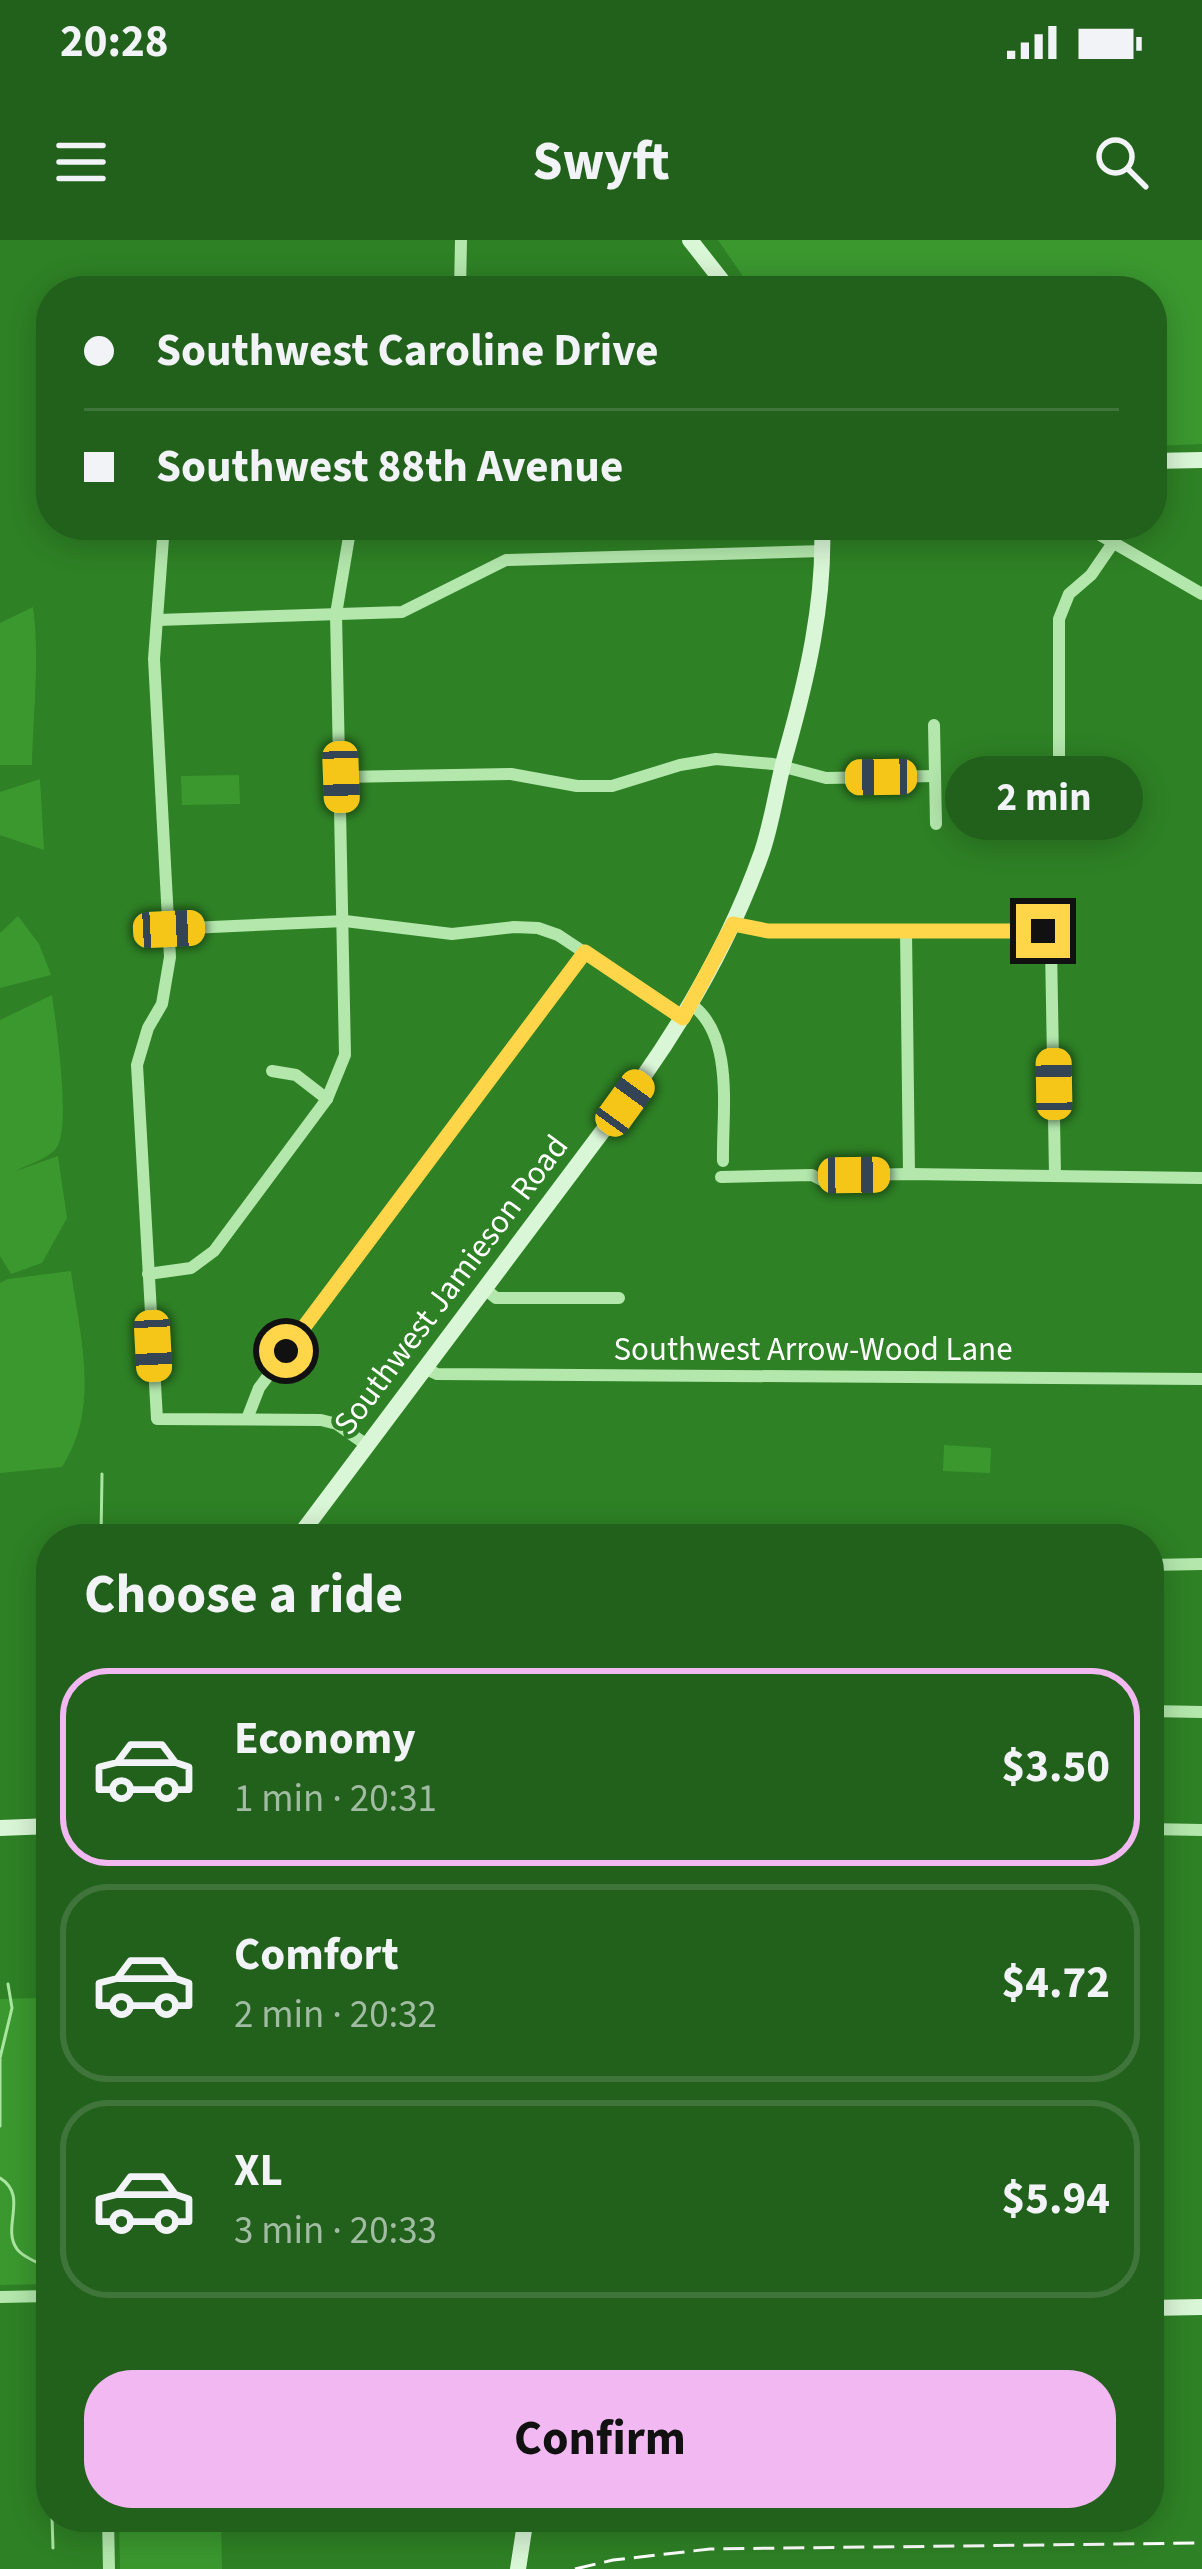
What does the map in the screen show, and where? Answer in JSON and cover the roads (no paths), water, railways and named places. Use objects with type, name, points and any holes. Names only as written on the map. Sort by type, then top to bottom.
[{"type":"street","points":[[460,276],[461,240]]},
{"type":"street","points":[[690,240],[718,276]]},
{"type":"street","points":[[1167,461],[1202,460]]},
{"type":"street","points":[[163,540],[154,659],[169,929],[167,983],[137,1065],[157,1419],[321,1420],[337,1424],[368,1446]]},
{"type":"street","points":[[148,1274],[191,1268],[214,1251],[327,1099],[346,1055],[336,614],[348,540]]},
{"type":"street","name":"Southwest Jamieson Road","points":[[308,1524],[633,1092],[687,1011],[733,924],[763,848],[806,679],[823,540]]},
{"type":"street","points":[[1108,540],[1202,594]]},
{"type":"street","points":[[1058,774],[1059,619],[1069,594],[1091,575],[1113,543]]},
{"type":"street","points":[[157,620],[402,612],[506,560],[823,551]]},
{"type":"street","points":[[934,725],[936,824]]},
{"type":"street","points":[[341,777],[511,773],[577,786],[612,786],[716,759],[783,766],[826,778],[935,776]]},
{"type":"street","points":[[169,929],[345,921],[452,934],[538,928],[558,935],[687,1011],[707,1018],[718,1040],[723,1161]]},
{"type":"street","points":[[733,924],[768,931],[1043,931],[1051,946],[1055,1175]]},
{"type":"street","points":[[906,931],[909,1174]]},
{"type":"street","points":[[247,1420],[259,1388],[585,952]]},
{"type":"street","points":[[272,1071],[296,1075],[327,1099]]},
{"type":"street","points":[[721,1177],[812,1175],[836,1187],[854,1175],[1202,1178]]},
{"type":"street","points":[[485,1289],[496,1298],[619,1298]]},
{"type":"street","name":"Southwest Arrow-Wood Lane","points":[[425,1370],[437,1374],[1202,1379]]},
{"type":"street","points":[[1164,1565],[1202,1564]]},
{"type":"street","points":[[1164,1711],[1202,1712]]},
{"type":"street","points":[[0,1828],[36,1827]]},
{"type":"street","points":[[1164,1829],[1202,1830]]},
{"type":"street","points":[[0,2297],[36,2296]]},
{"type":"street","points":[[1164,2308],[1202,2307]]},
{"type":"street","points":[[108,2532],[109,2569]]},
{"type":"street","points":[[518,2569],[524,2532]]},
{"type":"waterway","points":[[101,1524],[102,1474]]},
{"type":"waterway","points":[[0,2126],[0,2058],[12,2008],[8,1984]]},
{"type":"waterway","points":[[0,2178],[13,2194],[13,2240],[17,2249],[36,2262]]},
{"type":"waterway","points":[[52,2532],[53,2548]]},
{"type":"railway","points":[[575,2569],[710,2549],[1202,2543]]}]
